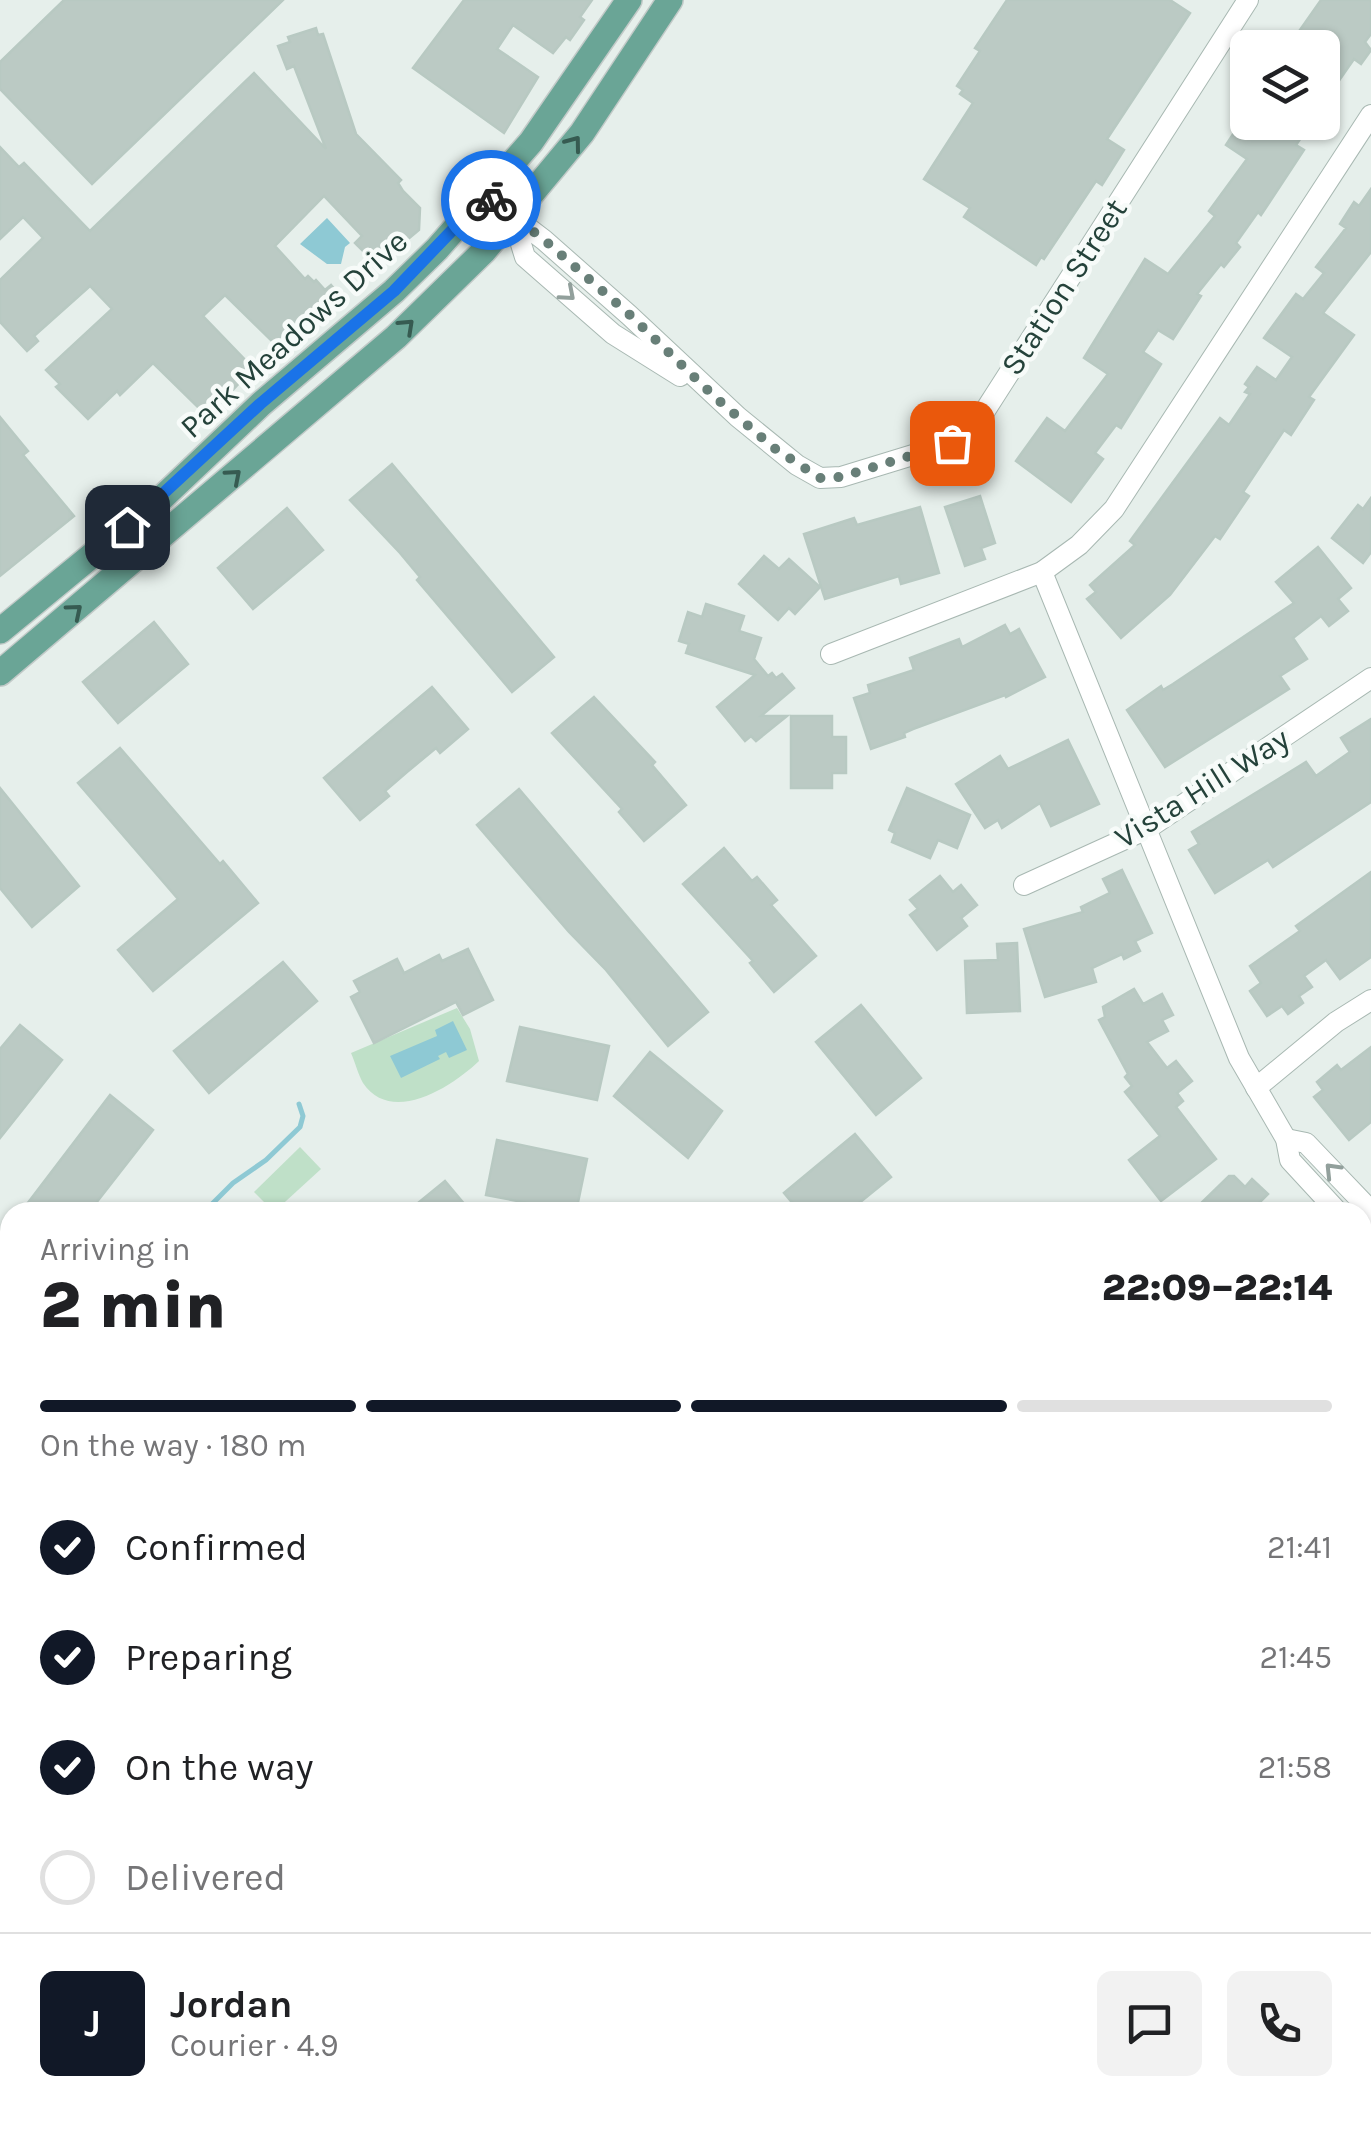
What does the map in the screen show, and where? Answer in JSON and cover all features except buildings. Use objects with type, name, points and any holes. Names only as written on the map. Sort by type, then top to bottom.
[{"type":"main road","name":"Park Meadows Drive","points":[[0,632],[163,497],[260,404],[394,291],[486,195],[554,111],[629,0]]},
{"type":"main road","name":"Park Meadows Drive","points":[[0,674],[396,337],[484,252],[582,133],[670,0]]},
{"type":"street","name":"Station Street","points":[[486,195],[512,218],[525,258],[613,334],[716,398],[774,448],[820,478],[841,477],[952,443],[979,420],[1248,0]]},
{"type":"street","points":[[831,654],[1042,572],[1079,545],[1114,508],[1371,115]]},
{"type":"street","points":[[1042,572],[1239,1058],[1286,1139],[1290,1160],[1329,1202]]},
{"type":"street","name":"Vista Hill Way","points":[[1024,886],[1147,828],[1371,678]]},
{"type":"street","points":[[1256,1088],[1336,1022],[1371,1000]]},
{"type":"street","points":[[1286,1139],[1306,1143],[1362,1202]]},
{"type":"green space","points":[[457,1008],[470,1029],[479,1061],[468,1071],[439,1090],[406,1102],[375,1095],[363,1083],[351,1053]]},
{"type":"green space","points":[[300,1147],[321,1169],[285,1202],[264,1202],[254,1192]]},
{"type":"water","points":[[327,218],[350,243],[345,247],[341,264],[327,264],[300,244]]},
{"type":"water","points":[[453,1021],[467,1050],[449,1058],[446,1052],[438,1056],[440,1059],[401,1078],[390,1056],[437,1036],[435,1030]]},
{"type":"waterway","points":[[214,1202],[300,1127],[303,1116],[299,1104]]},
{"type":"way so far","points":[[491,200],[542,238],[630,315],[774,448],[820,478],[841,477],[952,443]]},
{"type":"route","points":[[127,527],[260,404],[394,291],[486,195],[491,200]]}]
